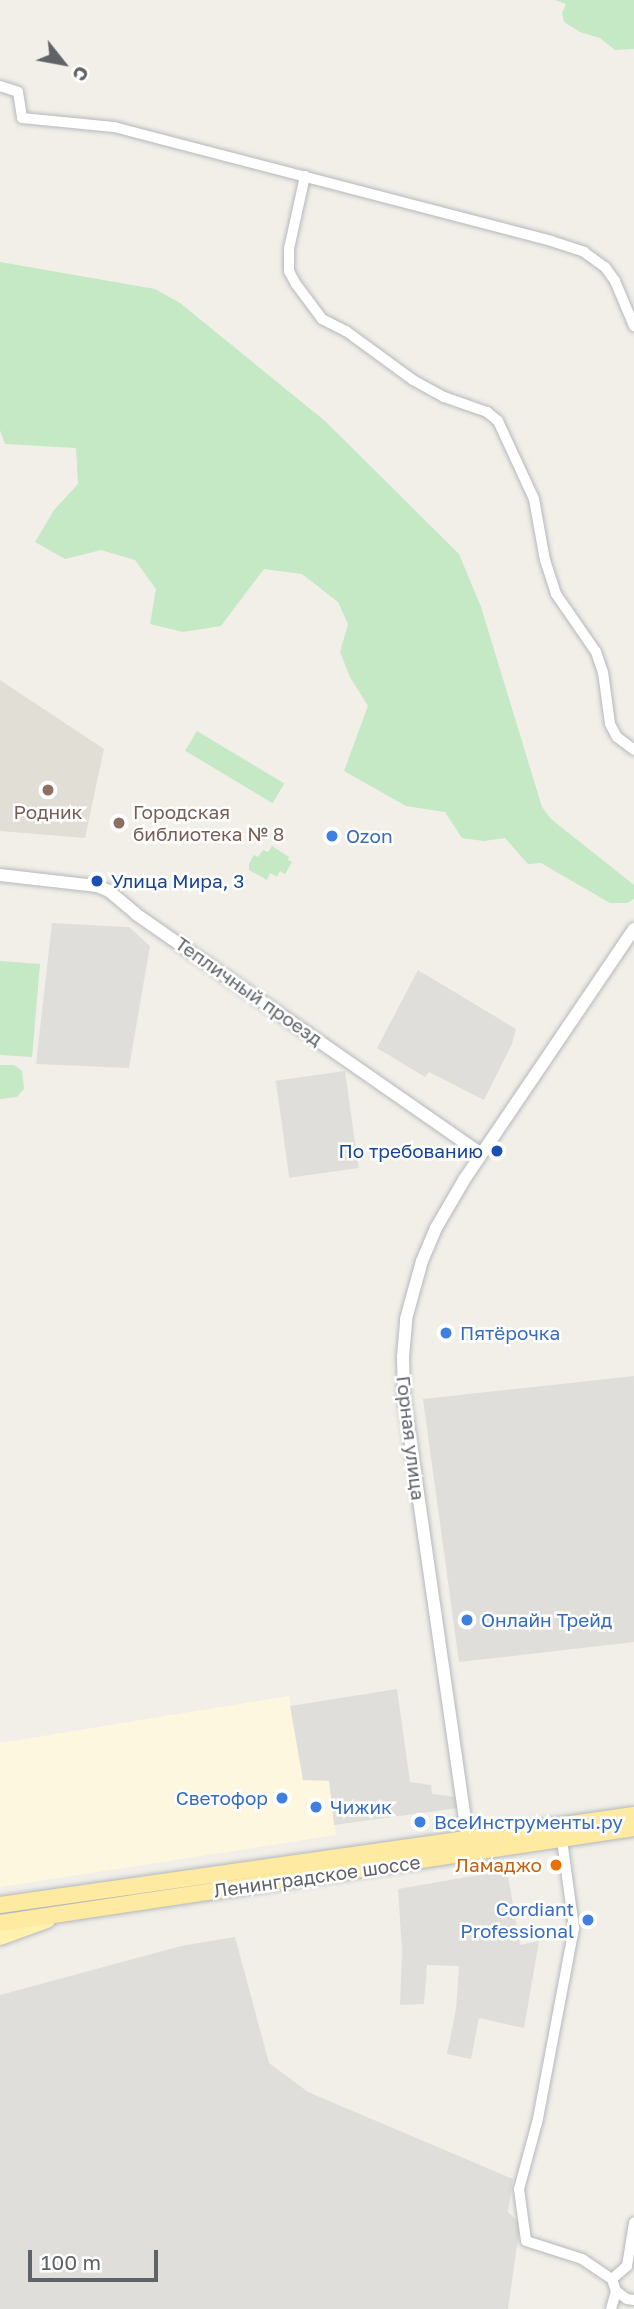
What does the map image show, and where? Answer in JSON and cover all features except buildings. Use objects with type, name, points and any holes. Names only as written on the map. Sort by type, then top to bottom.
[{"type":"highway","name":"Ленинградское шоссе","points":[[0,1905],[634,1815]]},
{"type":"highway","name":"Ленинградское шоссе","points":[[0,1923],[634,1828]]},
{"type":"main road","points":[[0,1937],[68,1912]]},
{"type":"street","points":[[0,86],[18,92],[22,118],[114,127],[584,252],[605,267],[615,281],[634,327]]},
{"type":"street","points":[[305,176],[289,249],[289,271],[296,284],[322,319],[346,331],[413,380],[444,397],[487,412],[498,421],[534,499],[545,560],[556,594],[596,652],[603,672],[610,724],[617,737],[634,750]]},
{"type":"street","name":"Тепличный проезд","points":[[0,875],[97,886],[110,891],[136,914],[481,1154]]},
{"type":"street","name":"Горная улица","points":[[468,1840],[404,1398],[402,1357],[407,1313],[422,1261],[436,1228],[481,1154],[634,929]]},
{"type":"street","points":[[562,1840],[574,1928],[538,2119],[519,2189],[526,2241],[582,2259],[612,2279],[616,2291],[626,2300],[634,2300]]},
{"type":"street","points":[[612,2279],[627,2266],[634,2223]]},
{"type":"street","points":[[611,2309],[616,2291]]},
{"type":"shaded area","name":"Родник","points":[[0,680],[104,749],[85,838],[0,831]]},
{"type":"shaded area","points":[[52,923],[129,927],[150,946],[129,1068],[36,1064]]},
{"type":"shaded area","points":[[418,970],[516,1029],[512,1044],[484,1100],[429,1072],[425,1077],[377,1048]]},
{"type":"shaded area","points":[[345,1071],[359,1168],[289,1178],[276,1081]]},
{"type":"shaded area","points":[[634,1376],[634,1642],[459,1662],[423,1399]]},
{"type":"shaded area","points":[[397,1689],[410,1782],[431,1785],[432,1794],[457,1797],[458,1808],[334,1825],[329,1781],[303,1780],[290,1706]]},
{"type":"shaded area","points":[[289,1696],[303,1780],[329,1780],[336,1835],[0,1887],[0,1743]]},
{"type":"shaded area","points":[[507,1870],[520,1945],[539,1941],[524,2028],[479,2018],[471,2059],[447,2054],[456,2009],[459,1966],[427,1965],[424,2004],[400,2005],[402,1951],[398,1889]]},
{"type":"shaded area","points":[[235,1937],[269,2063],[308,2092],[513,2179],[508,2212],[520,2224],[508,2309],[0,2309],[0,1995],[181,1946]]},
{"type":"green space","points":[[555,0],[634,0],[634,49],[615,50],[600,38],[580,32],[564,22],[562,13],[566,4]]},
{"type":"green space","points":[[0,262],[155,289],[180,303],[325,421],[459,554],[481,607],[542,807],[551,819],[634,885],[634,899],[627,903],[610,903],[541,863],[528,864],[505,838],[484,841],[462,838],[445,812],[406,806],[344,771],[368,706],[350,677],[340,652],[348,624],[338,602],[302,574],[264,569],[221,626],[183,632],[150,624],[156,589],[135,560],[101,550],[65,559],[35,542],[54,510],[78,484],[76,448],[5,444],[0,430]]},
{"type":"green space","points":[[197,731],[284,784],[273,803],[185,751]]},
{"type":"green space","points":[[272,846],[292,862],[285,874],[280,871],[277,877],[270,873],[267,880],[249,870],[249,864],[254,855],[258,857],[263,850],[268,852]]},
{"type":"green space","points":[[0,961],[40,964],[32,1057],[0,1055]]},
{"type":"green space","points":[[0,1065],[14,1065],[22,1071],[24,1089],[17,1097],[0,1099]]},
{"type":"place","name":"Родник","points":[[48,790]]},
{"type":"place","name":"Городская библиотека № 8","points":[[119,823]]},
{"type":"place","name":"Ozon","points":[[332,836]]},
{"type":"place","name":"Улица Мира, 3","points":[[97,881]]},
{"type":"place","name":"По требованию","points":[[497,1151]]},
{"type":"place","name":"Пятёрочка","points":[[446,1333]]},
{"type":"place","name":"Онлайн Трейд","points":[[467,1620]]},
{"type":"place","name":"Светофор","points":[[282,1798]]},
{"type":"place","name":"Чижик","points":[[316,1807]]},
{"type":"place","name":"ВсеИнструменты.ру","points":[[420,1822]]},
{"type":"place","name":"Ламаджо","points":[[556,1865]]},
{"type":"place","name":"Cordiant Professional","points":[[588,1920]]}]
